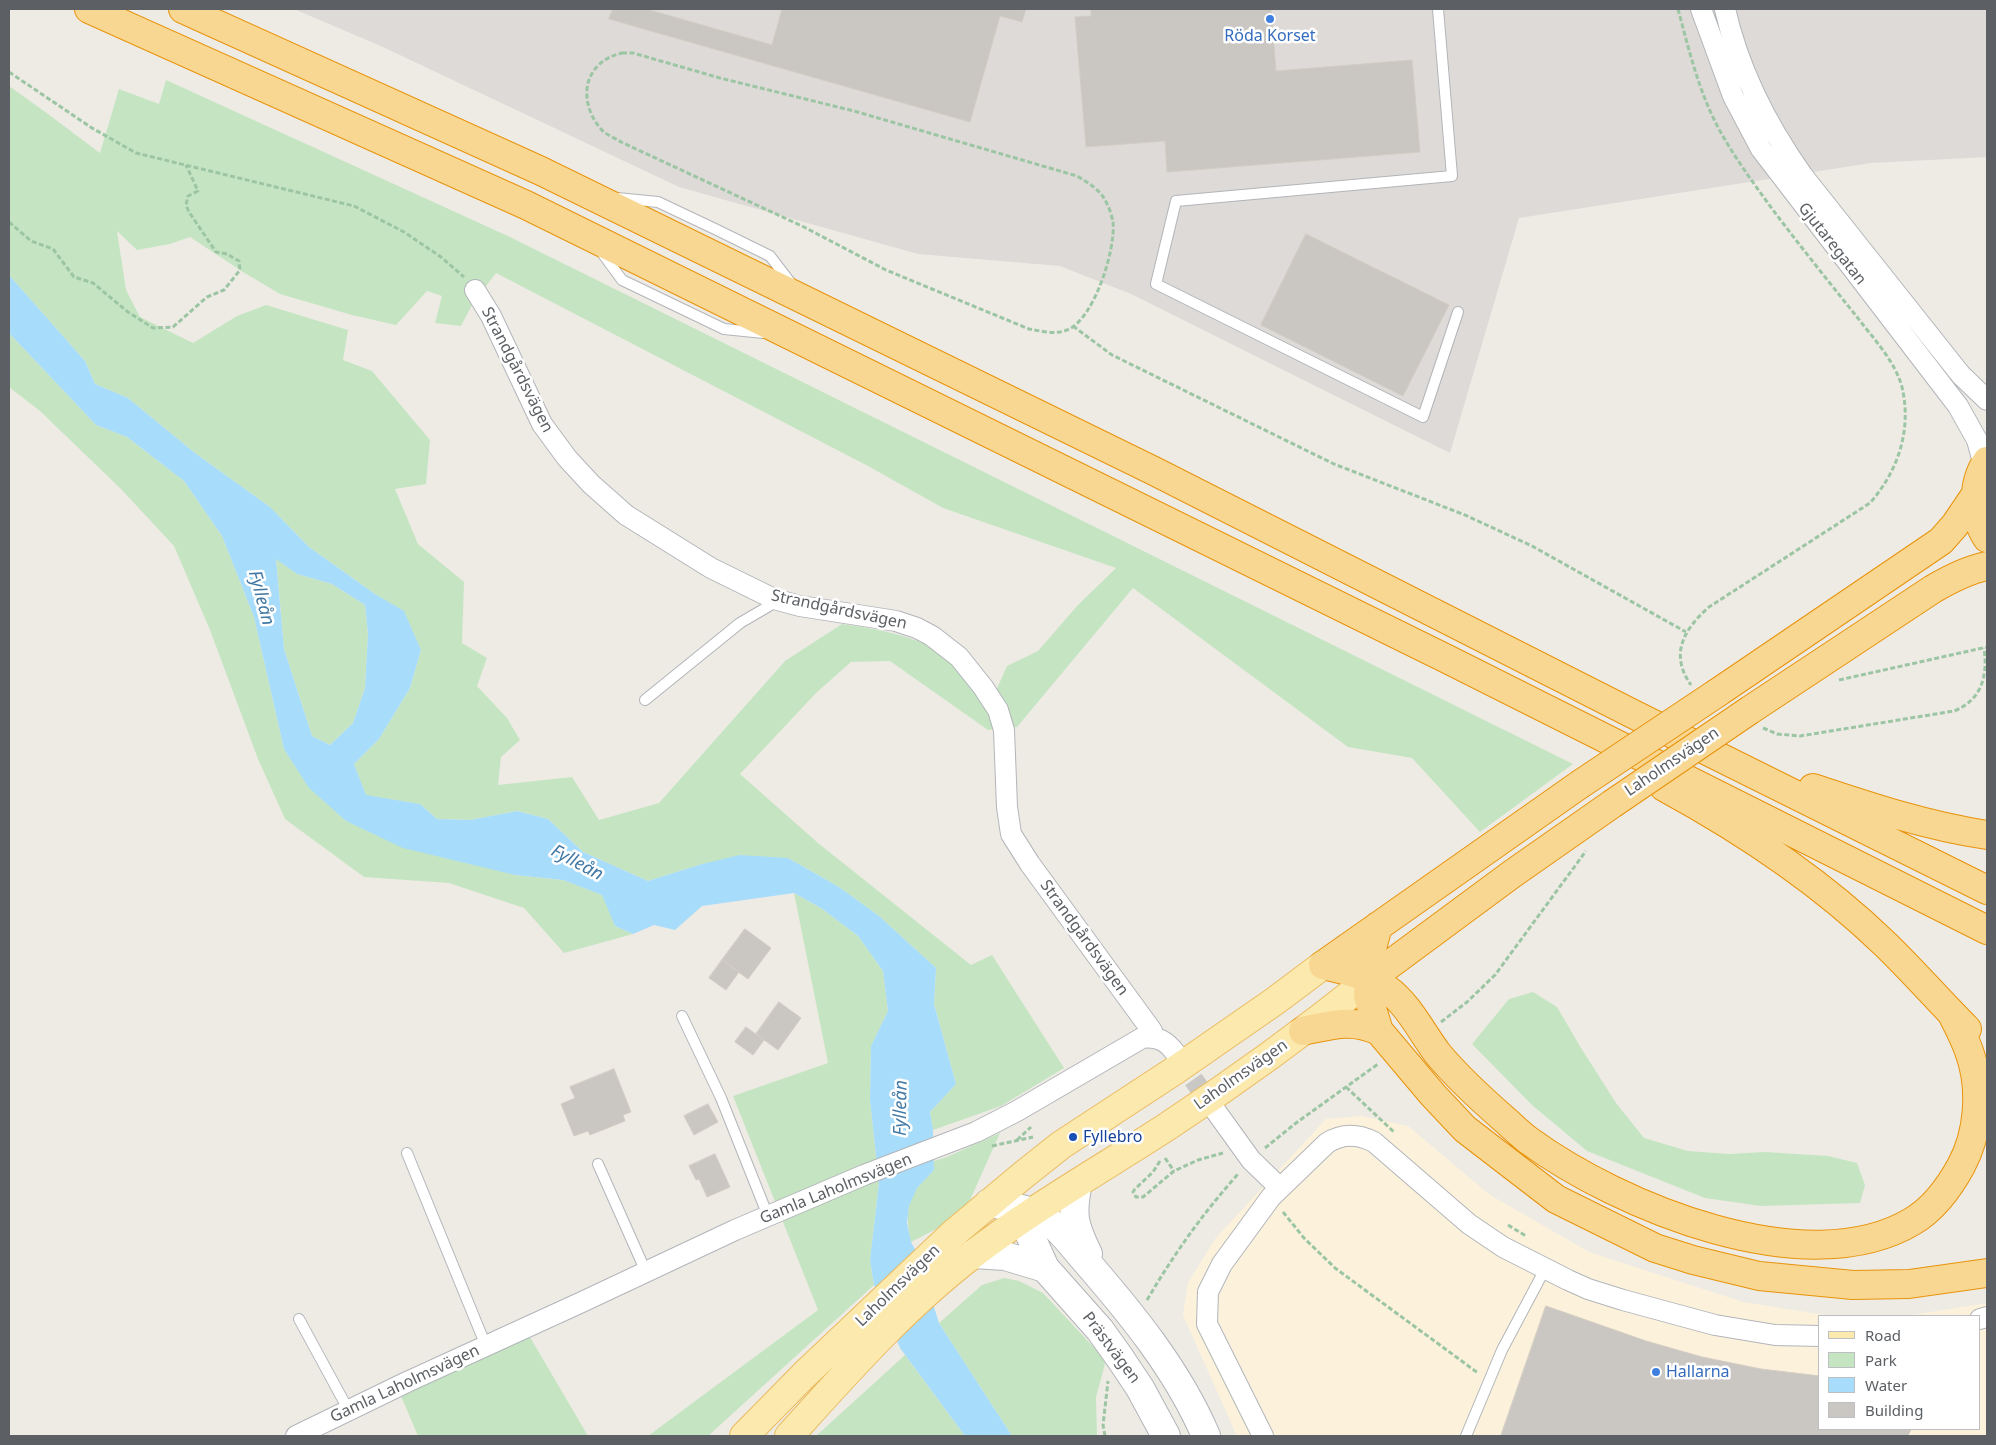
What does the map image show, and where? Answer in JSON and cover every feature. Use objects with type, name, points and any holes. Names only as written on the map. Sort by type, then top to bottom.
[{"type":"highway","points":[[89,9],[526,204],[1447,659],[1987,930]]},
{"type":"highway","points":[[183,9],[523,162],[1145,467],[1987,890]]},
{"type":"highway","name":"Laholmsvägen","points":[[1322,965],[1579,785],[1706,691],[1941,540],[1955,525],[1976,494],[1986,463]]},
{"type":"highway","name":"Laholmsvägen","points":[[1976,494],[1979,521],[1987,538]]},
{"type":"highway","name":"Laholmsvägen","points":[[1370,979],[1512,874],[1612,804],[1752,716],[1933,589],[1963,573],[1987,566]]},
{"type":"highway","points":[[1447,659],[1471,686],[1570,736],[1686,799],[1760,844],[1844,907],[1884,943],[1987,1050]]},
{"type":"highway","points":[[1721,758],[1916,820],[1952,830],[1987,835]]},
{"type":"highway","points":[[1378,926],[1370,956],[1368,996],[1379,1030],[1458,1122],[1499,1157],[1556,1199],[1655,1248],[1735,1271],[1766,1277],[1853,1285],[1908,1284],[1987,1273]]},
{"type":"highway","points":[[1410,1014],[1408,979],[1416,946]]},
{"type":"highway","points":[[1322,965],[1352,972],[1370,979],[1393,993],[1453,1072],[1479,1098],[1527,1139],[1584,1176],[1666,1214],[1699,1226],[1776,1241],[1824,1244],[1866,1239],[1897,1229],[1915,1220],[1943,1193],[1956,1175],[1970,1146],[1978,1106],[1974,1069],[1970,1053],[1953,1016]]},
{"type":"highway","points":[[1303,1031],[1344,1022],[1364,1024],[1379,1030]]},
{"type":"main road","name":"Laholmsvägen","points":[[744,1436],[804,1375],[954,1233],[989,1203],[1051,1139],[1189,1061],[1275,1002],[1322,965]]},
{"type":"main road","name":"Laholmsvägen","points":[[789,1436],[872,1344],[930,1289],[973,1254],[1030,1212],[1165,1128],[1243,1075],[1370,979]]},
{"type":"main road","name":"Laholmsvägen","points":[[1030,1212],[1051,1139]]},
{"type":"street","name":"Gjutaregatan","points":[[1701,9],[1733,96],[1761,150],[1958,406],[1977,440],[1986,463]]},
{"type":"street","name":"Gjutaregatan","points":[[1725,9],[1738,60],[1751,90],[1781,145],[1803,176],[1961,375],[1987,400]]},
{"type":"street","name":"Strandgårdsvägen","points":[[475,290],[491,316],[542,424],[591,484],[626,515],[712,568],[774,599],[800,606],[896,620],[932,636],[959,658],[983,686],[998,710],[1004,730],[1007,808],[1011,834],[1030,864],[1152,1031],[1152,1037]]},
{"type":"street","points":[[1152,1037],[1161,1039],[1176,1054]]},
{"type":"street","name":"Gamla Laholmsvägen","points":[[296,1436],[768,1216],[864,1175],[949,1144],[976,1132],[1017,1111],[1129,1045],[1142,1038],[1152,1037]]},
{"type":"street","points":[[1215,1110],[1276,1192]]},
{"type":"street","points":[[1263,1436],[1207,1324],[1208,1292],[1222,1264],[1276,1192],[1334,1138],[1357,1135],[1374,1142],[1469,1224],[1503,1247],[1588,1289],[1715,1326],[1775,1336],[1818,1336]]},
{"type":"street","points":[[1078,1183],[1073,1210],[1076,1224],[1081,1239],[1100,1278]]},
{"type":"street","points":[[989,1203],[1030,1212],[1040,1216],[1058,1230],[1100,1278],[1163,1360],[1188,1398],[1206,1436]]},
{"type":"street","name":"Prästvägen","points":[[1030,1212],[1028,1224],[1030,1235],[1045,1268],[1100,1330],[1140,1388],[1166,1436]]},
{"type":"street","points":[[973,1254],[1005,1256],[1045,1268]]},
{"type":"lane","points":[[1438,9],[1452,176],[1176,200],[1156,284],[1423,417],[1458,312]]},
{"type":"lane","points":[[645,700],[740,624],[769,606],[774,599]]},
{"type":"lane","points":[[682,1016],[721,1098],[768,1216]]},
{"type":"lane","name":"Gamla Laholmsvägen","points":[[407,1153],[486,1346]]},
{"type":"lane","points":[[598,1164],[646,1272]]},
{"type":"lane","points":[[1466,1436],[1502,1350],[1545,1269]]},
{"type":"lane","points":[[299,1319],[349,1410]]},
{"type":"path","points":[[1678,9],[1697,77],[1719,130],[1773,210],[1884,353],[1901,385],[1905,412],[1904,436],[1896,464],[1884,487],[1870,503],[1709,607],[1686,632],[1681,646],[1680,658],[1685,676],[1706,691]]},
{"type":"path","points":[[633,53],[720,78],[854,111],[1077,176],[1096,187],[1107,203],[1113,222],[1111,249],[1105,272],[1093,302],[1082,318],[1073,326],[1068,330],[1050,333],[1029,329],[886,270],[804,227],[622,142],[603,131],[592,115],[586,100],[590,77],[609,56],[633,53]]},
{"type":"path","points":[[9,72],[92,128],[136,152],[354,206],[404,232],[441,257],[462,274],[475,290]]},
{"type":"path","points":[[9,222],[31,241],[53,249],[74,278],[93,284],[128,312],[153,328],[173,327],[207,298],[224,290],[240,270],[239,261],[227,254],[216,252],[189,212],[186,205],[188,196],[198,191],[186,165]]},
{"type":"path","points":[[1073,326],[1112,355],[1334,464],[1465,515],[1532,546],[1686,632]]},
{"type":"path","points":[[1752,716],[1777,734],[1800,736],[1954,711],[1965,707],[1979,691],[1985,678],[1986,647],[1836,680]]},
{"type":"path","points":[[1434,1027],[1467,1002],[1495,975],[1590,845]]},
{"type":"path","points":[[1147,1300],[1169,1262],[1196,1224],[1218,1196],[1252,1160],[1296,1123],[1384,1060]]},
{"type":"path","points":[[1346,1087],[1396,1133]]},
{"type":"path","points":[[976,1132],[988,1147],[1033,1137],[1051,1139]]},
{"type":"path","points":[[1160,1161],[1153,1172],[1135,1189],[1136,1198],[1143,1197],[1174,1171],[1198,1160],[1222,1154],[1238,1143]]},
{"type":"path","points":[[1166,1158],[1174,1171]]},
{"type":"path","points":[[1276,1192],[1304,1238],[1335,1268],[1489,1380]]},
{"type":"path","points":[[1504,1223],[1530,1238]]},
{"type":"path","points":[[1105,1436],[1103,1425],[1105,1393],[1109,1375]]},
{"type":"shaded area","points":[[294,9],[1987,9],[1987,157],[1871,163],[1519,218],[1450,453],[1131,294],[1060,266],[918,254],[679,187],[383,47]]},
{"type":"shaded area","points":[[1361,1116],[1408,1126],[1490,1195],[1589,1252],[1743,1302],[1825,1315],[1818,1315],[1818,1430],[1981,1430],[1981,1315],[1912,1315],[1987,1303],[1987,1436],[1237,1436],[1183,1315],[1188,1283],[1215,1239],[1326,1119]]},
{"type":"green space","points":[[166,80],[510,237],[1573,764],[1480,832],[1412,758],[1348,747],[1133,588],[1017,727],[988,730],[890,661],[851,662],[817,692],[740,774],[818,843],[971,965],[992,955],[1064,1068],[1001,1106],[933,1130],[930,1112],[956,1084],[934,1004],[936,968],[879,916],[839,887],[788,858],[702,864],[648,881],[583,852],[548,819],[517,811],[470,820],[437,819],[420,804],[366,796],[354,764],[379,739],[410,688],[421,650],[404,612],[375,594],[309,547],[270,507],[195,453],[128,398],[95,384],[85,361],[9,275],[9,86],[100,153],[119,89],[159,104]],"holes":[[[117,231],[137,250],[170,244],[190,237],[280,294],[352,315],[396,325],[427,291],[442,296],[435,323],[461,326],[473,303],[496,273],[868,466],[943,508],[1116,568],[1077,606],[1038,651],[1007,666],[987,711],[957,666],[932,648],[903,636],[842,624],[785,661],[659,803],[599,820],[572,777],[498,785],[501,757],[520,740],[507,718],[477,686],[487,658],[462,643],[464,582],[418,544],[395,489],[426,484],[430,440],[372,371],[343,360],[348,330],[266,305],[237,316],[193,343],[140,317],[126,290]]]},
{"type":"green space","points":[[9,333],[96,425],[127,437],[184,481],[222,536],[254,617],[284,749],[310,788],[346,821],[515,875],[563,880],[603,895],[615,926],[633,934],[564,953],[524,908],[449,883],[364,877],[285,819],[258,759],[210,630],[174,546],[121,489],[40,411],[9,387]]},
{"type":"green space","points":[[276,558],[297,574],[332,584],[365,605],[368,634],[365,688],[353,723],[330,745],[312,736],[284,649]]},
{"type":"green space","points":[[794,893],[821,908],[858,936],[883,971],[888,1011],[871,1046],[870,1100],[879,1183],[870,1260],[874,1285],[708,1436],[648,1436],[818,1310],[733,1096],[828,1063]]},
{"type":"green space","points":[[1533,992],[1557,1007],[1616,1103],[1644,1138],[1688,1151],[1729,1154],[1765,1152],[1828,1156],[1857,1163],[1865,1185],[1860,1203],[1761,1206],[1705,1198],[1587,1151],[1532,1105],[1472,1044],[1509,999]]},
{"type":"green space","points":[[1000,1133],[970,1200],[946,1224],[911,1242],[908,1221],[910,1201],[917,1188],[933,1170],[934,1161]]},
{"type":"green space","points":[[1004,1278],[1019,1281],[1043,1293],[1100,1354],[1105,1364],[1096,1397],[1097,1436],[1012,1436],[939,1323],[982,1285]]},
{"type":"green space","points":[[520,1320],[588,1436],[418,1436],[393,1377]]},
{"type":"green space","points":[[905,1355],[965,1436],[816,1436]]},
{"type":"water","name":"Fylleån","points":[[9,275],[85,361],[95,384],[128,398],[195,453],[270,507],[309,547],[375,594],[404,611],[421,650],[410,688],[379,739],[354,764],[366,795],[420,804],[437,819],[470,820],[517,811],[548,819],[583,852],[648,881],[702,864],[740,855],[788,858],[839,887],[879,916],[936,968],[934,1004],[956,1084],[930,1112],[933,1130],[934,1170],[917,1188],[909,1206],[907,1223],[911,1242],[917,1253],[939,1323],[1012,1436],[965,1436],[900,1348],[874,1285],[870,1260],[879,1183],[870,1100],[871,1046],[888,1011],[883,971],[858,936],[821,908],[794,893],[702,906],[675,930],[654,925],[633,934],[615,926],[602,895],[563,880],[515,875],[403,848],[346,821],[309,788],[284,749],[254,617],[222,536],[184,481],[127,437],[96,425],[9,333]],"holes":[[[276,559],[297,574],[332,584],[365,605],[368,634],[365,688],[353,723],[330,745],[312,736],[284,649]]]},
{"type":"building","points":[[613,9],[646,9],[772,45],[782,9],[1026,9],[1022,22],[1000,16],[970,122],[609,19]]},
{"type":"building","points":[[1091,9],[1271,9],[1276,71],[1412,60],[1420,152],[1167,172],[1165,141],[1086,147],[1075,17],[1091,16]]},
{"type":"building","points":[[1306,234],[1449,305],[1403,396],[1261,325]]},
{"type":"building","points":[[745,929],[771,948],[748,979],[722,960]]},
{"type":"building","points":[[722,960],[739,972],[726,990],[709,978]]},
{"type":"building","points":[[779,1002],[801,1018],[778,1050],[756,1034]]},
{"type":"building","points":[[746,1027],[764,1040],[753,1055],[735,1042]]},
{"type":"building","points":[[614,1069],[631,1112],[623,1115],[625,1121],[590,1135],[588,1131],[574,1136],[561,1104],[575,1098],[570,1087]]},
{"type":"building","points":[[708,1104],[718,1122],[694,1135],[684,1116]]},
{"type":"building","points":[[715,1154],[730,1187],[707,1197],[699,1179],[696,1180],[689,1166]]},
{"type":"building","name":"Hallarna","points":[[1546,1306],[1646,1341],[1702,1357],[1761,1369],[1818,1376],[1818,1430],[1911,1430],[1908,1436],[1501,1436]]},
{"type":"tunnel","points":[[1176,1055],[1215,1110]]},
{"type":"place","name":"Röda Korset","points":[[1270,19]]},
{"type":"place","name":"Fyllebro","points":[[1073,1137]]},
{"type":"place","name":"Hallarna","points":[[1656,1372]]}]
